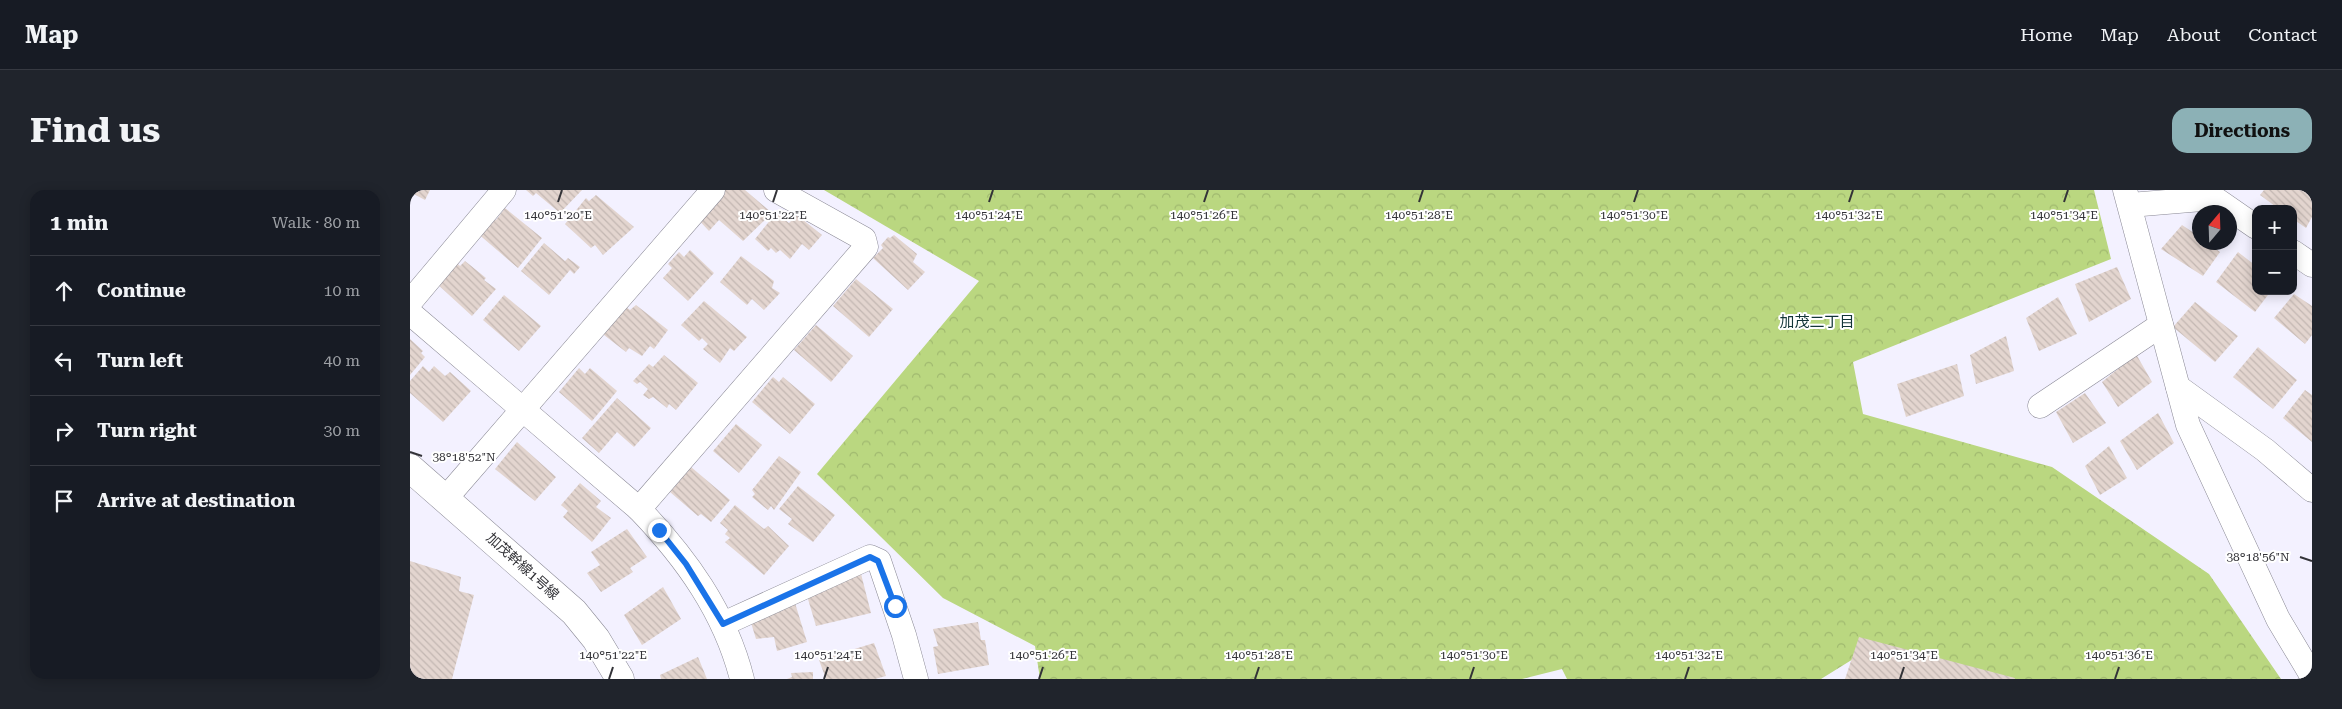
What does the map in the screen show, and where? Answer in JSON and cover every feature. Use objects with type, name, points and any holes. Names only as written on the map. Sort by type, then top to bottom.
[{"type":"street","points":[[410,302],[504,190]]},
{"type":"street","points":[[446,498],[713,190]]},
{"type":"street","points":[[638,509],[866,247],[864,239],[776,190]]},
{"type":"street","points":[[2252,224],[2214,198],[2128,198],[2188,425],[2274,610],[2312,676]]},
{"type":"street","points":[[410,313],[638,509],[686,564],[723,624],[742,679]]},
{"type":"street","points":[[2040,406],[2161,324]]},
{"type":"street","points":[[2178,387],[2265,450],[2312,490]]},
{"type":"street","name":"加茂幹線1号線","points":[[410,468],[574,612],[596,639],[620,679]]},
{"type":"street","points":[[723,624],[870,557],[878,561],[882,570],[902,628],[916,679]]},
{"type":"green space","points":[[824,190],[2094,190],[2111,259],[1853,362],[1863,414],[2052,467],[2209,574],[2281,679],[1954,679],[1866,651],[1821,679],[1567,679],[1562,669],[1522,679],[1040,679],[1035,646],[943,598],[817,474],[979,281]]},
{"type":"building","points":[[410,190],[430,190],[425,200],[410,192]]},
{"type":"building","points":[[526,190],[582,190],[560,213],[536,193],[533,196]]},
{"type":"building","points":[[716,190],[745,190],[772,213],[743,241],[719,220],[709,231],[693,214]]},
{"type":"building","points":[[2264,190],[2312,190],[2312,217],[2306,228],[2297,222],[2297,205],[2274,205],[2260,195]]},
{"type":"building","points":[[596,195],[634,227],[603,255],[595,245],[591,248],[565,224],[586,198],[589,201]]},
{"type":"building","points":[[505,208],[542,238],[518,268],[476,232],[490,215],[496,220]]},
{"type":"building","points":[[776,213],[789,223],[797,215],[822,235],[809,250],[802,244],[790,259],[780,250],[776,253],[771,248],[768,251],[755,239]]},
{"type":"building","points":[[2182,225],[2192,232],[2192,250],[2217,250],[2220,252],[2203,276],[2161,249]]},
{"type":"building","points":[[894,235],[917,254],[913,262],[925,272],[908,290],[873,258],[883,248],[881,245],[888,237],[890,238]]},
{"type":"building","points":[[544,243],[565,261],[568,258],[580,267],[574,274],[570,270],[549,295],[521,271]]},
{"type":"building","points":[[690,250],[714,273],[688,301],[663,278],[672,268],[668,264],[679,252],[684,257]]},
{"type":"building","points":[[2238,252],[2252,263],[2252,295],[2268,295],[2255,312],[2216,282]]},
{"type":"building","points":[[741,256],[774,281],[772,288],[780,293],[764,310],[752,299],[747,305],[720,282]]},
{"type":"building","points":[[453,259],[460,266],[465,261],[496,289],[472,316],[435,282]]},
{"type":"building","points":[[2117,267],[2131,299],[2089,322],[2075,284]]},
{"type":"building","points":[[856,279],[893,309],[869,337],[833,306]]},
{"type":"building","points":[[504,295],[541,326],[519,351],[483,320]]},
{"type":"building","points":[[2293,295],[2296,295],[2312,306],[2312,335],[2305,344],[2274,318]]},
{"type":"building","points":[[2058,297],[2077,334],[2039,351],[2026,318]]},
{"type":"building","points":[[704,301],[747,337],[734,351],[730,348],[720,363],[703,349],[708,344],[702,338],[699,341],[681,325]]},
{"type":"building","points":[[2195,302],[2238,336],[2215,362],[2173,327]]},
{"type":"building","points":[[621,303],[630,310],[636,305],[668,330],[654,349],[650,346],[642,356],[629,348],[626,352],[595,328]]},
{"type":"building","points":[[816,325],[853,356],[831,382],[794,350]]},
{"type":"building","points":[[2006,336],[2014,371],[1976,384],[1970,355]]},
{"type":"building","points":[[410,339],[423,351],[421,353],[425,357],[410,375]]},
{"type":"building","points":[[2258,347],[2297,380],[2273,409],[2233,377]]},
{"type":"building","points":[[2136,354],[2152,382],[2118,407],[2102,382]]},
{"type":"building","points":[[664,355],[698,383],[676,410],[669,404],[667,408],[653,397],[649,399],[643,395],[648,389],[640,382],[637,384],[633,381],[649,364],[653,367]]},
{"type":"building","points":[[1957,364],[1964,396],[1906,417],[1897,384]]},
{"type":"building","points":[[423,366],[429,372],[434,366],[445,376],[450,372],[471,391],[443,422],[410,393],[410,381]]},
{"type":"building","points":[[579,368],[585,374],[590,368],[617,391],[592,421],[559,392]]},
{"type":"building","points":[[773,377],[779,382],[783,377],[815,404],[790,434],[752,402]]},
{"type":"building","points":[[2305,390],[2312,395],[2312,442],[2283,418]]},
{"type":"building","points":[[2085,393],[2106,423],[2073,443],[2056,412]]},
{"type":"building","points":[[617,398],[651,428],[634,447],[617,432],[599,453],[582,438]]},
{"type":"building","points":[[2158,413],[2174,443],[2137,470],[2120,441]]},
{"type":"building","points":[[736,424],[762,445],[739,473],[713,451]]},
{"type":"building","points":[[517,442],[556,477],[535,501],[495,469]]},
{"type":"building","points":[[2109,446],[2127,478],[2100,495],[2085,466]]},
{"type":"building","points":[[779,456],[801,472],[774,510],[771,506],[768,510],[752,497],[755,494],[752,490]]},
{"type":"building","points":[[691,467],[730,500],[711,522],[701,514],[698,516],[670,492]]},
{"type":"building","points":[[580,483],[601,501],[596,507],[611,518],[592,542],[563,517],[568,511],[561,505]]},
{"type":"building","points":[[798,486],[835,515],[813,542],[788,524],[792,519],[779,509]]},
{"type":"building","points":[[735,505],[764,529],[768,526],[789,546],[764,575],[725,542],[730,538],[725,534],[728,530],[720,523]]},
{"type":"building","points":[[627,529],[647,557],[630,568],[633,572],[601,592],[587,573],[600,565],[591,552]]},
{"type":"building","points":[[410,561],[461,577],[459,591],[474,595],[452,679],[410,679]]},
{"type":"building","points":[[860,570],[871,613],[816,626],[805,589]]},
{"type":"building","points":[[663,587],[681,619],[642,645],[624,615]]},
{"type":"building","points":[[795,603],[807,642],[777,651],[774,637],[756,639],[749,616]]},
{"type":"building","points":[[978,622],[981,640],[985,640],[989,665],[938,674],[933,647],[938,646],[933,629]]},
{"type":"building","points":[[1859,637],[2015,678],[2015,679],[1845,679]]},
{"type":"building","points":[[874,643],[886,676],[875,679],[826,679],[819,660]]},
{"type":"building","points":[[698,657],[707,679],[661,679],[660,675]]},
{"type":"building","points":[[813,672],[813,679],[787,679],[792,677],[791,673]]},
{"type":"district","name":"加茂二丁目","points":[[1817,322]]},
{"type":"route","points":[[659,530],[686,564],[723,624],[870,557],[878,561],[895,606]]}]
